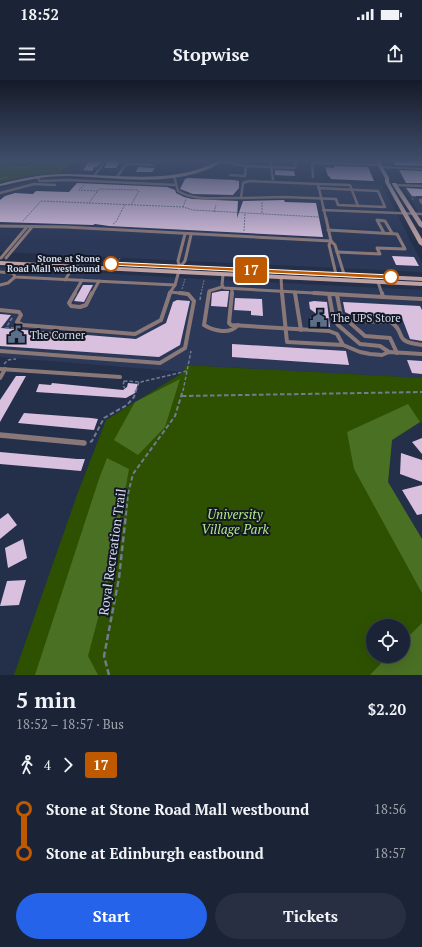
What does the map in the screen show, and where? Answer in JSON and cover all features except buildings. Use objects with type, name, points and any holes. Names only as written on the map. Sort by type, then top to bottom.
[{"type":"main road","points":[[390,188],[422,244]]},
{"type":"main road","points":[[397,188],[419,215],[422,226]]},
{"type":"main road","points":[[1,259],[85,262],[223,275],[335,277],[344,274],[422,279]]},
{"type":"main road","points":[[1,259],[73,267],[335,277],[378,282],[422,284]]},
{"type":"main road","points":[[73,267],[85,262]]},
{"type":"lane","points":[[0,192],[18,188]]},
{"type":"lane","points":[[177,188],[182,194],[192,196],[241,198],[320,198],[336,199],[338,205],[385,207],[378,190],[318,188],[320,198],[331,241],[335,246],[344,274]]},
{"type":"lane","points":[[241,198],[242,188]]},
{"type":"lane","points":[[352,190],[358,206]]},
{"type":"lane","points":[[422,200],[420,200],[422,203]]},
{"type":"lane","points":[[324,211],[419,215]]},
{"type":"lane","points":[[384,233],[377,220],[387,222],[392,233]]},
{"type":"lane","points":[[0,226],[26,228],[65,227],[191,235],[331,241]]},
{"type":"lane","points":[[1,259],[32,227]]},
{"type":"lane","points":[[1,259],[26,228]]},
{"type":"lane","points":[[328,230],[397,234],[405,249],[377,248],[380,254],[337,252]]},
{"type":"lane","points":[[179,270],[178,261],[185,234]]},
{"type":"lane","points":[[0,310],[19,312],[20,315],[17,322],[23,325],[135,334],[160,321],[179,270],[185,261],[191,235]]},
{"type":"lane","points":[[331,241],[329,245],[335,277]]},
{"type":"lane","points":[[65,280],[73,267]]},
{"type":"lane","points":[[0,272],[11,272],[15,277]]},
{"type":"lane","points":[[222,287],[223,275]]},
{"type":"lane","points":[[0,285],[8,283],[15,277],[174,285]]},
{"type":"lane","points":[[281,277],[285,329],[288,342],[343,345],[360,352],[370,354],[382,355],[389,352]]},
{"type":"lane","points":[[82,280],[69,303],[71,306],[80,307],[86,305],[99,281]]},
{"type":"lane","points":[[378,282],[383,297]]},
{"type":"lane","points":[[238,325],[230,331],[210,328],[204,325],[209,291],[222,287],[232,289],[422,299]]},
{"type":"lane","points":[[232,289],[229,323],[285,329],[329,331],[337,334],[343,345]]},
{"type":"lane","points":[[0,351],[160,362],[185,348],[194,301],[188,294],[170,292]]},
{"type":"lane","points":[[295,292],[300,330]]},
{"type":"lane","points":[[329,294],[333,316],[338,326],[360,344],[380,346],[389,352],[422,354]]},
{"type":"lane","points":[[337,295],[341,316],[365,336],[400,338]]},
{"type":"lane","points":[[348,321],[391,322],[396,325],[400,338],[404,342],[408,344],[422,345]]},
{"type":"lane","points":[[390,338],[397,353]]},
{"type":"lane","points":[[0,378],[2,369],[120,377]]},
{"type":"lane","points":[[0,435],[84,443]]},
{"type":"path","points":[[81,188],[79,190],[139,190],[131,205]]},
{"type":"path","points":[[89,203],[98,191]]},
{"type":"path","points":[[20,224],[40,201],[183,207],[193,210],[214,212],[319,216]]},
{"type":"path","points":[[262,201],[262,214]]},
{"type":"path","points":[[112,224],[116,222],[125,204]]},
{"type":"path","points":[[214,212],[216,205]]},
{"type":"path","points":[[244,237],[245,213]]},
{"type":"path","points":[[106,261],[108,257]]},
{"type":"path","points":[[118,262],[120,258]]},
{"type":"path","points":[[178,293],[182,290],[185,279]]},
{"type":"path","points":[[200,303],[204,280]]},
{"type":"path","points":[[13,315],[6,328],[21,329]]},
{"type":"path","name":"Royal Recreation Trail","points":[[109,675],[104,656],[119,578],[128,494],[133,474],[175,416],[192,348]]},
{"type":"path","points":[[2,369],[8,360],[16,359]]},
{"type":"path","points":[[120,377],[119,382],[139,382],[187,371]]},
{"type":"path","points":[[124,381],[123,386],[125,388]]},
{"type":"path","points":[[84,443],[92,441],[104,418],[127,405],[134,397],[139,382]]},
{"type":"path","points":[[181,396],[422,392]]},
{"type":"shaded area","points":[[0,188],[383,188],[422,263],[422,272],[0,252]]},
{"type":"shaded area","points":[[403,188],[422,188],[422,218]]},
{"type":"shaded area","points":[[0,267],[422,290],[422,378],[186,365],[184,372],[0,357]]},
{"type":"green space","name":"University Village Park","points":[[185,365],[422,378],[422,422],[392,440],[388,482],[422,539],[422,675],[14,675],[77,495],[106,420],[184,372]]},
{"type":"green space","points":[[180,379],[165,427],[138,455],[114,440],[135,402]]},
{"type":"green space","points":[[408,404],[420,422],[392,440],[388,482],[422,539],[422,593],[354,469],[347,432]]},
{"type":"green space","points":[[107,458],[129,469],[111,569],[88,656],[98,675],[35,675],[99,479]]},
{"type":"green space","points":[[422,623],[422,675],[370,675],[381,663],[410,663],[410,635]]},
{"type":"bus line","name":"17","points":[[111,264],[391,277]]},
{"type":"place","name":"Stone at Stone Road Mall westbound","points":[[111,264]]},
{"type":"place","name":"The UPS Store","points":[[318,318]]},
{"type":"place","name":"The Corner","points":[[17,335]]}]
